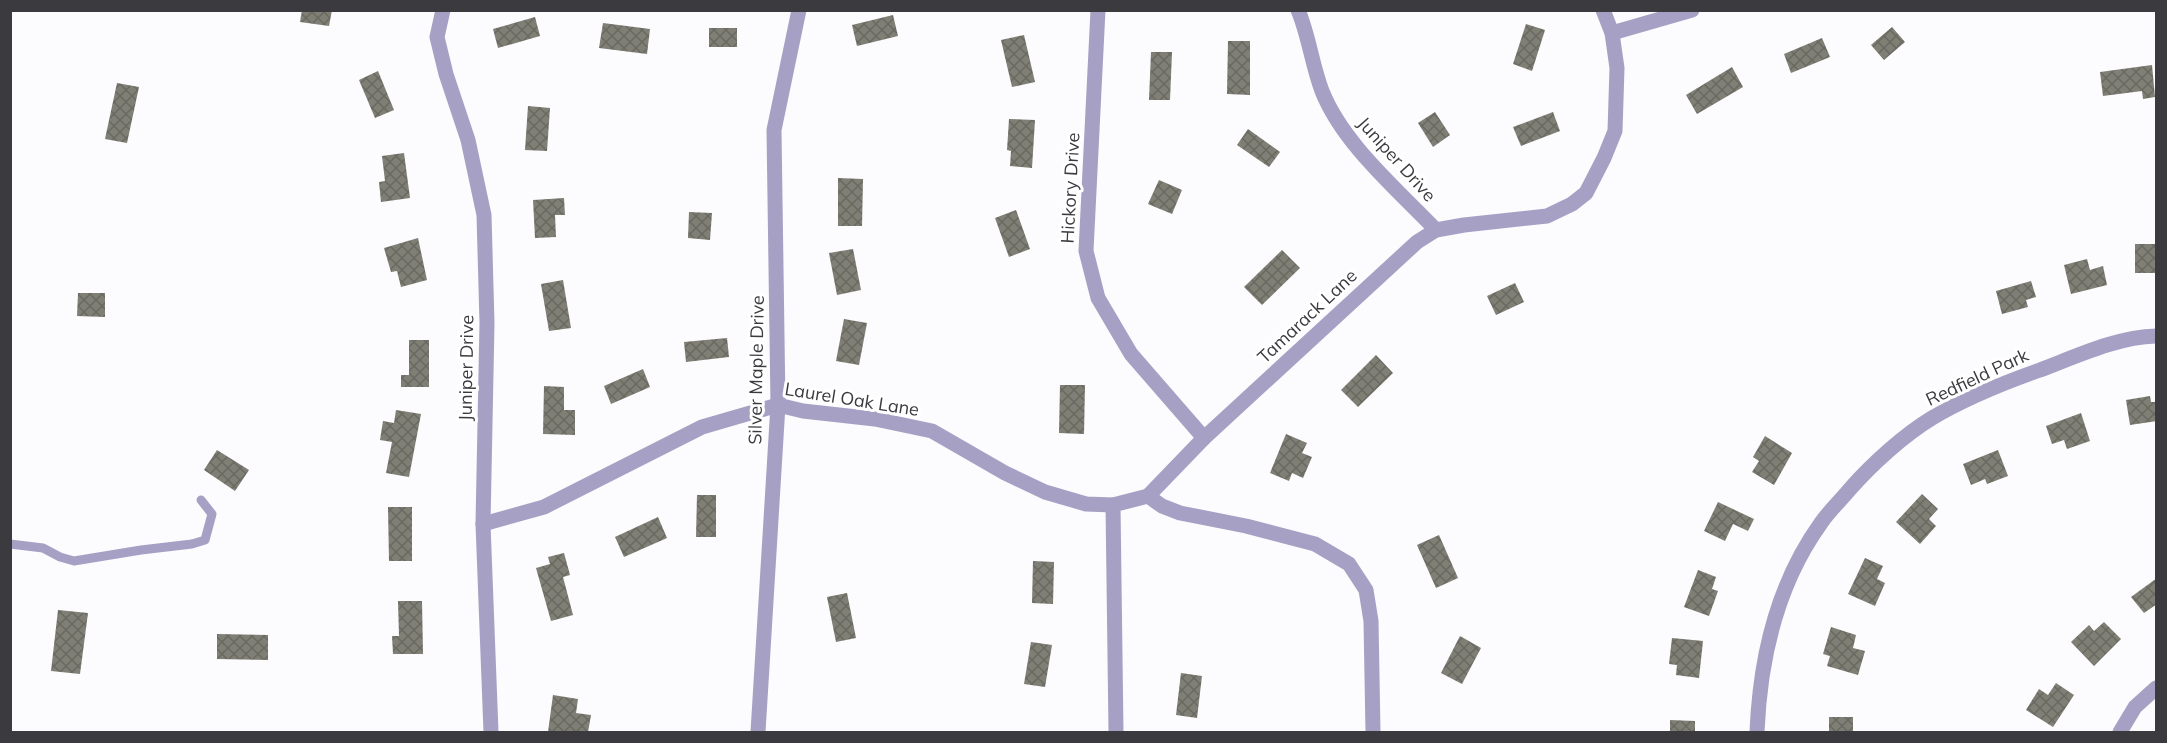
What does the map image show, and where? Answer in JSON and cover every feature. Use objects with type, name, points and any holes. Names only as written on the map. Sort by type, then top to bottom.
[{"type":"street","name":"Juniper Drive","points":[[443,10],[436,37],[468,140],[484,216],[487,323],[483,524],[490,732]]},
{"type":"street","name":"Silver Maple Drive","points":[[758,732],[778,405],[774,130],[800,10]]},
{"type":"street","name":"Hickory Drive","points":[[1098,10],[1086,251],[1098,298],[1131,354],[1204,438]]},
{"type":"street","name":"Juniper Drive","points":[[1298,10],[1322,91],[1347,137],[1436,230]]},
{"type":"street","name":"Tamarack Lane","points":[[1148,496],[1204,438],[1417,242],[1436,230],[1547,216],[1572,204],[1586,193],[1605,158],[1615,131],[1617,68],[1612,33],[1603,10]]},
{"type":"street","points":[[1612,33],[1692,10]]},
{"type":"street","name":"Redfield Park","points":[[1758,732],[1762,669],[1778,603],[1801,554],[1821,522],[1873,464],[1931,418],[2000,385],[2138,336],[2157,336]]},
{"type":"street","name":"Laurel Oak Lane","points":[[483,524],[544,507],[702,427],[778,405],[803,411],[874,418],[932,431],[1005,473],[1045,492],[1086,504],[1113,505]]},
{"type":"street","points":[[1116,732],[1113,505],[1148,496],[1162,506],[1180,513],[1246,526],[1315,544],[1349,564],[1366,590],[1371,621],[1373,732]]},
{"type":"street","points":[[2120,732],[2135,707],[2157,688]]},
{"type":"lane","points":[[10,544],[43,549],[74,561],[192,544],[205,540],[210,528],[212,514],[201,500]]},
{"type":"building","points":[[302,10],[332,10],[329,26],[300,22]]},
{"type":"building","points":[[893,15],[898,36],[857,46],[852,25]]},
{"type":"building","points":[[535,17],[540,36],[498,48],[493,29]]},
{"type":"building","points":[[603,23],[650,29],[647,54],[599,48]]},
{"type":"building","points":[[1526,24],[1545,30],[1532,71],[1513,64]]},
{"type":"building","points":[[1892,27],[1905,42],[1884,60],[1871,45]]},
{"type":"building","points":[[709,28],[737,28],[737,47],[709,47]]},
{"type":"building","points":[[1024,35],[1035,82],[1012,87],[1001,40]]},
{"type":"building","points":[[1822,38],[1830,57],[1791,73],[1784,54]]},
{"type":"building","points":[[1228,41],[1250,41],[1250,95],[1227,94]]},
{"type":"building","points":[[1151,52],[1172,52],[1170,100],[1149,100]]},
{"type":"building","points":[[2152,65],[2155,97],[2143,99],[2142,91],[2103,96],[2100,72]]},
{"type":"building","points":[[1732,67],[1743,87],[1697,114],[1686,95]]},
{"type":"building","points":[[378,71],[394,110],[375,118],[359,80]]},
{"type":"building","points":[[117,83],[139,87],[127,143],[105,139]]},
{"type":"building","points":[[528,106],[550,108],[547,151],[525,150]]},
{"type":"building","points":[[1435,112],[1450,135],[1433,147],[1418,123]]},
{"type":"building","points":[[1553,112],[1560,131],[1521,146],[1513,127]]},
{"type":"building","points":[[1009,119],[1035,120],[1032,168],[1010,166],[1011,151],[1007,150]]},
{"type":"building","points":[[1248,129],[1280,152],[1269,167],[1237,145]]},
{"type":"building","points":[[404,153],[410,198],[381,202],[379,182],[385,181],[382,156]]},
{"type":"building","points":[[838,178],[863,179],[862,226],[838,226]]},
{"type":"building","points":[[1159,180],[1182,190],[1172,214],[1148,204]]},
{"type":"building","points":[[564,198],[565,215],[555,215],[556,237],[535,238],[533,200]]},
{"type":"building","points":[[1016,210],[1030,249],[1009,257],[995,218]]},
{"type":"building","points":[[689,212],[712,213],[710,240],[688,238]]},
{"type":"building","points":[[418,238],[427,280],[401,287],[397,271],[391,272],[384,248]]},
{"type":"building","points":[[2135,244],[2157,244],[2157,273],[2135,273]]},
{"type":"building","points":[[853,249],[861,290],[837,295],[829,253]]},
{"type":"building","points":[[1282,250],[1300,268],[1262,305],[1244,287]]},
{"type":"building","points":[[2087,259],[2090,270],[2103,266],[2107,285],[2071,294],[2064,265]]},
{"type":"building","points":[[563,280],[571,328],[549,331],[541,284]]},
{"type":"building","points":[[2031,281],[2036,297],[2026,300],[2028,307],[2002,314],[1996,291]]},
{"type":"building","points":[[1515,283],[1524,302],[1496,315],[1487,296]]},
{"type":"building","points":[[78,293],[105,293],[105,317],[77,316]]},
{"type":"building","points":[[844,319],[867,323],[859,365],[836,361]]},
{"type":"building","points":[[727,338],[729,357],[686,362],[684,342]]},
{"type":"building","points":[[409,340],[429,340],[429,387],[401,387],[401,375],[409,375]]},
{"type":"building","points":[[1376,355],[1393,373],[1358,407],[1341,390]]},
{"type":"building","points":[[643,369],[650,387],[611,404],[604,386]]},
{"type":"building","points":[[1060,385],[1085,385],[1084,434],[1059,433]]},
{"type":"building","points":[[544,386],[564,387],[564,410],[575,410],[575,435],[543,434]]},
{"type":"building","points":[[2150,396],[2151,402],[2157,402],[2157,421],[2130,425],[2126,400]]},
{"type":"building","points":[[396,410],[421,414],[409,477],[386,473],[392,442],[380,440],[383,421],[394,423]]},
{"type":"building","points":[[2081,413],[2090,441],[2067,449],[2064,440],[2052,444],[2046,426]]},
{"type":"building","points":[[1286,434],[1307,443],[1302,453],[1312,457],[1303,478],[1292,473],[1289,481],[1270,473]]},
{"type":"building","points":[[1765,436],[1792,453],[1774,485],[1752,472],[1759,461],[1753,457]]},
{"type":"building","points":[[217,450],[249,470],[235,491],[204,470]]},
{"type":"building","points":[[1998,450],[2008,476],[1987,484],[1985,479],[1971,485],[1963,464]]},
{"type":"building","points":[[1922,494],[1938,509],[1929,519],[1936,526],[1920,544],[1896,522]]},
{"type":"building","points":[[697,495],[716,495],[716,537],[696,537]]},
{"type":"building","points":[[1718,502],[1754,519],[1748,531],[1733,524],[1725,541],[1704,531]]},
{"type":"building","points":[[388,507],[412,507],[412,561],[389,561]]},
{"type":"building","points":[[658,517],[667,538],[624,557],[615,537]]},
{"type":"building","points":[[1439,535],[1458,578],[1436,588],[1417,545]]},
{"type":"building","points":[[564,553],[570,575],[563,577],[573,615],[551,621],[536,568],[550,564],[548,557]]},
{"type":"building","points":[[1865,558],[1883,566],[1877,579],[1885,583],[1875,606],[1848,594]]},
{"type":"building","points":[[1033,561],[1054,562],[1053,604],[1032,603]]},
{"type":"building","points":[[1698,570],[1716,577],[1712,589],[1718,591],[1709,616],[1684,607]]},
{"type":"building","points":[[2157,578],[2157,604],[2144,613],[2131,597]]},
{"type":"building","points":[[847,593],[856,638],[836,642],[827,597]]},
{"type":"building","points":[[398,601],[422,601],[423,654],[393,654],[392,636],[399,636]]},
{"type":"building","points":[[58,610],[88,613],[80,674],[51,671]]},
{"type":"building","points":[[2104,622],[2121,639],[2094,666],[2071,642],[2089,625],[2094,631]]},
{"type":"building","points":[[1831,627],[1856,635],[1853,648],[1865,651],[1858,675],[1827,666],[1830,656],[1823,654]]},
{"type":"building","points":[[217,634],[268,635],[268,660],[217,659]]},
{"type":"building","points":[[1460,636],[1481,648],[1462,684],[1441,673]]},
{"type":"building","points":[[1672,638],[1703,641],[1699,678],[1676,675],[1677,665],[1669,664]]},
{"type":"building","points":[[1031,642],[1052,645],[1045,687],[1024,684]]},
{"type":"building","points":[[1181,673],[1202,676],[1197,718],[1176,715]]},
{"type":"building","points":[[2056,683],[2074,695],[2053,727],[2026,710],[2039,689],[2048,695]]},
{"type":"building","points":[[553,695],[578,699],[576,713],[591,715],[588,732],[548,732]]},
{"type":"building","points":[[1829,717],[1853,717],[1853,732],[1829,732]]},
{"type":"building","points":[[1670,720],[1695,721],[1695,732],[1670,732]]}]
